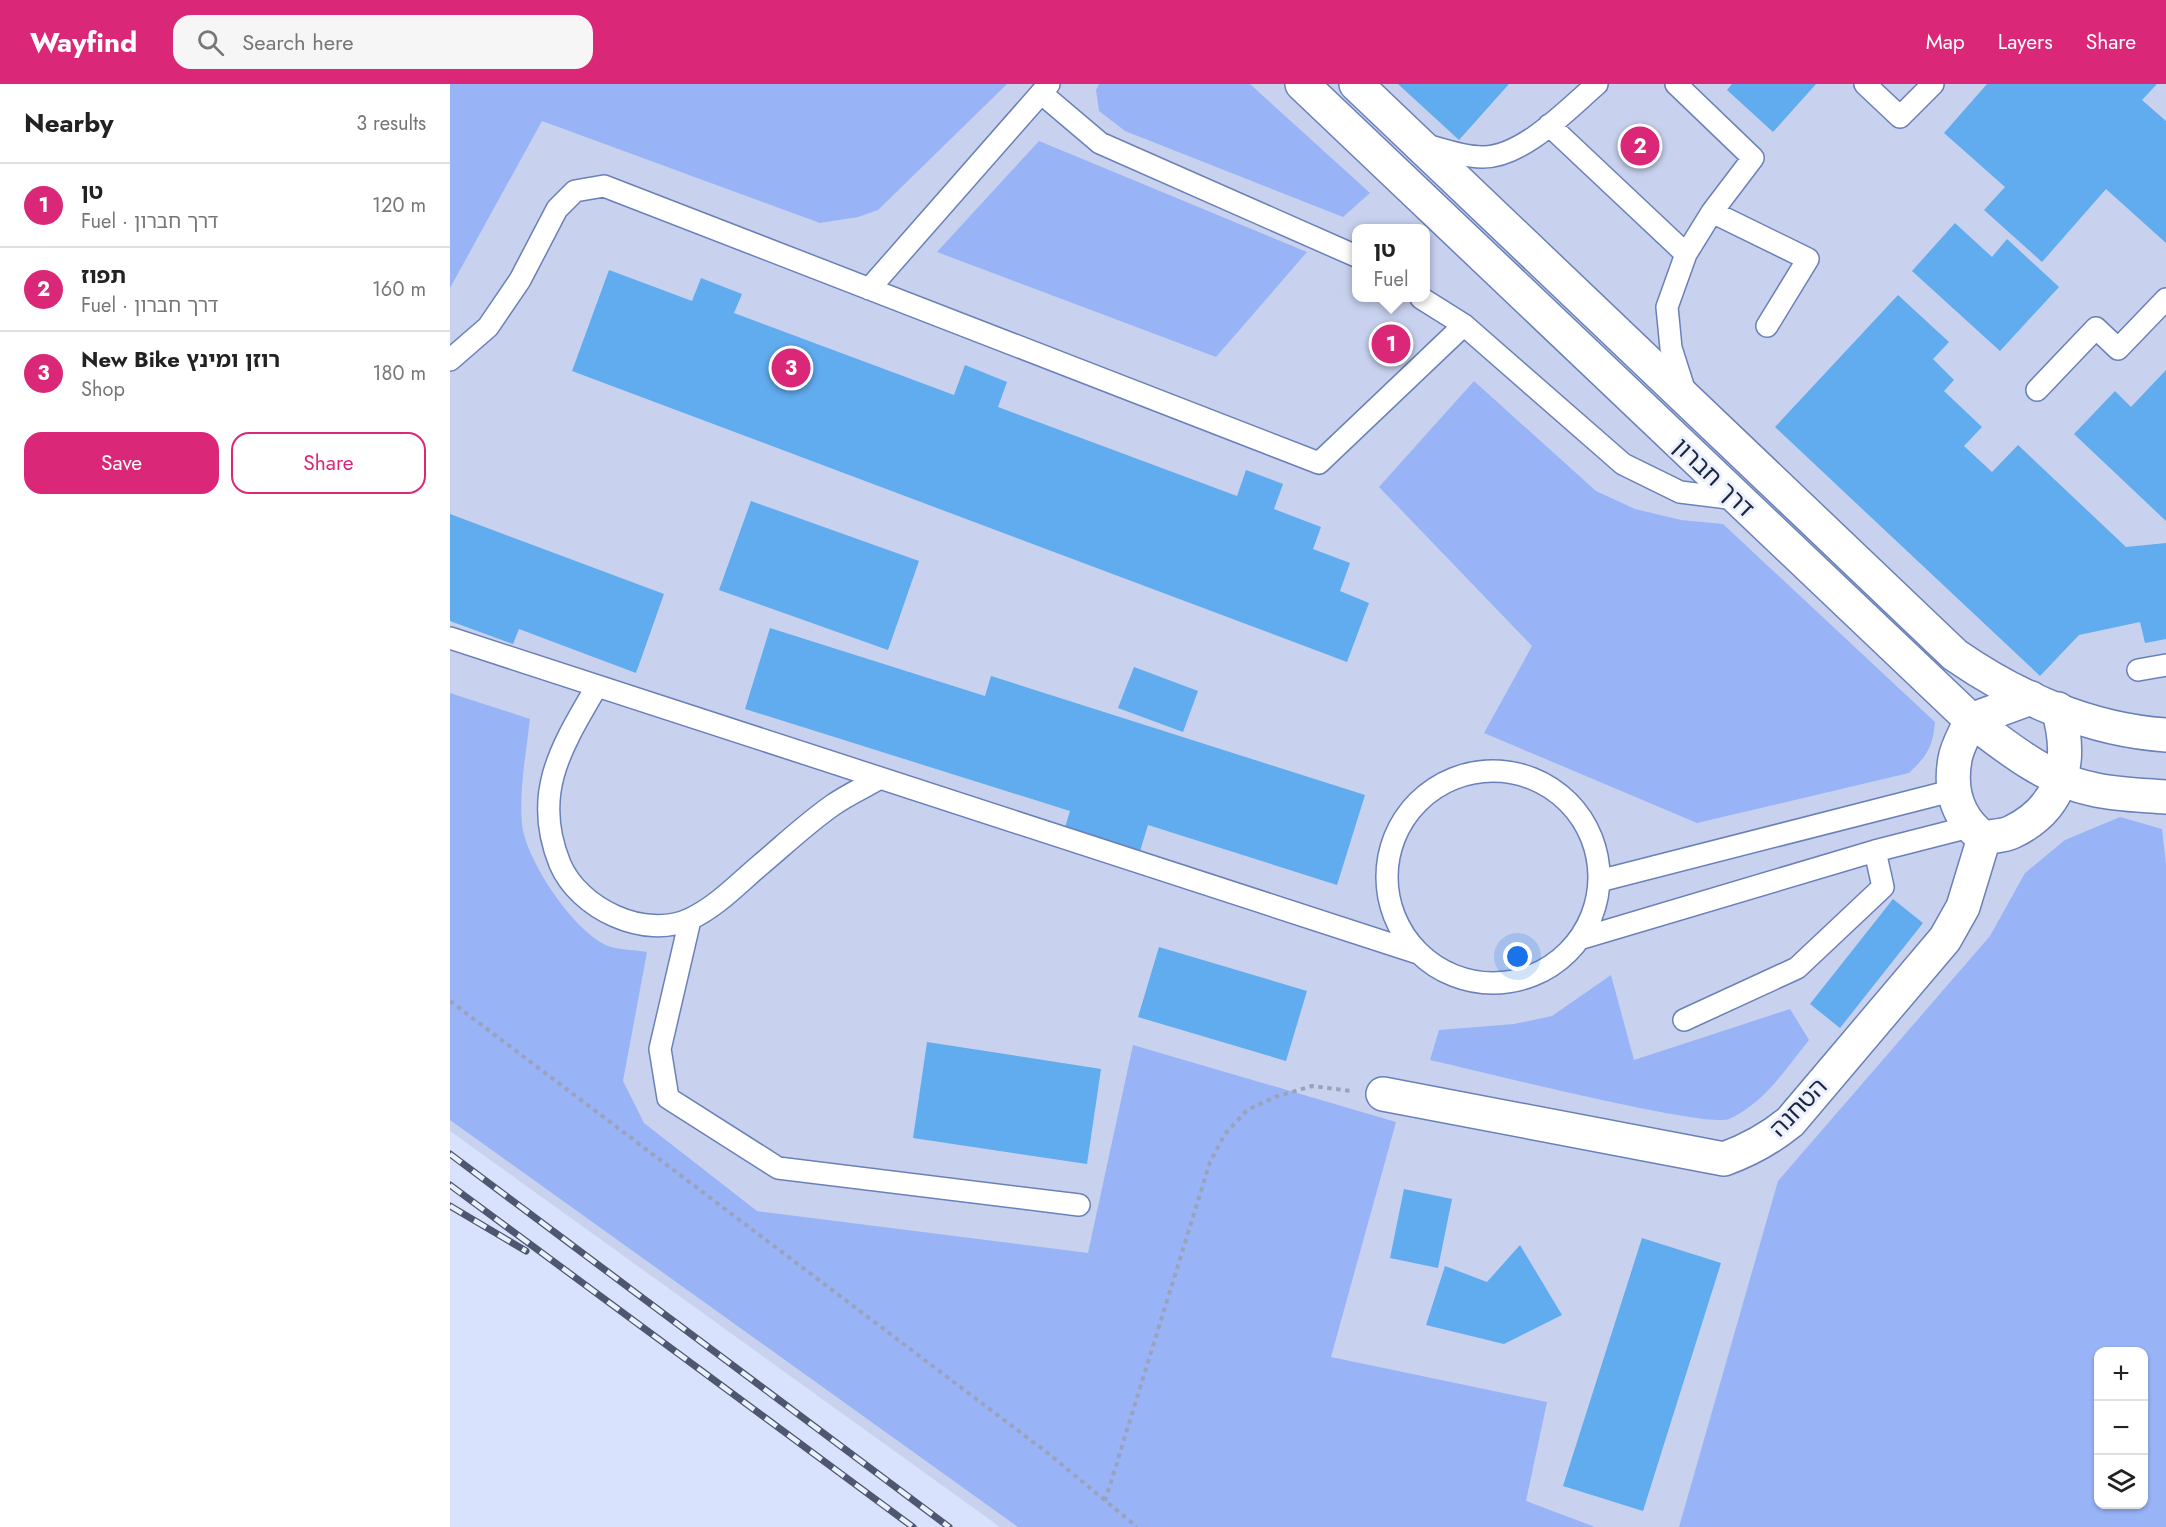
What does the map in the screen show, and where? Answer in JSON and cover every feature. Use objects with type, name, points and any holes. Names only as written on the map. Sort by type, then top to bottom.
[{"type":"street","name":"דרך חברון","points":[[1302,84],[1971,720],[2005,746],[2062,779],[2091,789],[2166,797]]},
{"type":"street","name":"דרך חברון","points":[[1356,84],[1955,655],[1996,683],[2103,726],[2166,735]]},
{"type":"street","points":[[2044,703],[2064,730],[2066,752],[2062,779],[2050,801],[2011,832],[1976,832],[1959,811],[1955,790],[1955,759],[1971,720],[2044,703]]},
{"type":"street","name":"הטחנה","points":[[1383,1094],[1724,1160],[1743,1152],[1767,1141],[1790,1122],[1945,939],[1963,907],[1976,832]]},
{"type":"lane","points":[[1417,142],[1482,158],[1507,154],[1549,125],[1598,84]]},
{"type":"lane","points":[[1676,84],[1753,158],[1712,212],[1686,254],[1667,307],[1671,348],[1689,401]]},
{"type":"lane","points":[[1865,84],[1900,117],[1933,84]]},
{"type":"lane","points":[[870,289],[1045,88],[1100,142],[1352,254]]},
{"type":"lane","points":[[1549,125],[1686,254]]},
{"type":"lane","points":[[450,360],[488,327],[520,280],[557,209],[575,191],[604,186],[1319,463],[1464,326]]},
{"type":"lane","points":[[1712,212],[1808,259],[1767,326]]},
{"type":"lane","points":[[2037,390],[2096,328],[2118,349],[2166,299]]},
{"type":"lane","points":[[1428,302],[1464,326],[1623,464],[1680,492],[1737,499]]},
{"type":"lane","points":[[450,638],[1418,953],[1459,979],[1496,984],[1536,975],[1566,954],[1579,939],[1595,905],[1599,881],[1594,844],[1574,809],[1546,785],[1519,774],[1482,771],[1454,777],[1422,797],[1402,820],[1386,871],[1390,908],[1418,953]]},
{"type":"lane","points":[[2138,670],[2166,664]]},
{"type":"lane","points":[[597,686],[561,752],[552,780],[547,812],[551,838],[561,867],[594,905],[624,921],[654,927],[690,920],[716,902],[834,804],[880,778]]},
{"type":"lane","points":[[1599,881],[1955,790]]},
{"type":"lane","points":[[1579,939],[1875,851],[1976,832]]},
{"type":"lane","points":[[1684,1020],[1797,968],[1883,887],[1875,851]]},
{"type":"lane","points":[[690,920],[660,1049],[668,1098],[778,1168],[1079,1205]]},
{"type":"path","points":[[450,1001],[1049,1454],[1137,1527]]},
{"type":"path","points":[[1105,1501],[1210,1162],[1225,1134],[1246,1110],[1275,1097],[1312,1086],[1383,1094]]},
{"type":"shaded area","points":[[450,84],[2166,84],[2166,1527],[1000,1527],[450,1131]]},
{"type":"shaded area","points":[[450,84],[1007,84],[878,210],[858,217],[820,223],[542,121],[450,288]]},
{"type":"shaded area","points":[[1099,84],[1250,84],[1370,193],[1343,217],[1125,131],[1099,111],[1096,90]]},
{"type":"shaded area","points":[[1039,141],[1307,252],[1216,357],[937,252]]},
{"type":"shaded area","points":[[1474,381],[1596,491],[1635,509],[1681,520],[1723,524],[1935,722],[1931,745],[1920,761],[1909,773],[1697,823],[1484,733],[1532,646],[1379,487]]},
{"type":"shaded area","points":[[450,693],[530,719],[523,772],[521,811],[525,839],[532,856],[554,894],[568,912],[597,940],[611,947],[647,952],[623,1081],[644,1123],[757,1211],[1088,1253],[1133,1045],[1396,1122],[1331,1357],[1547,1402],[1526,1501],[1595,1527],[1018,1527],[450,1120]]},
{"type":"shaded area","points":[[2120,817],[2162,829],[2166,865],[2166,1527],[1679,1527],[1778,1181],[1990,936],[2025,873],[2065,840]]},
{"type":"shaded area","points":[[1611,975],[1634,1060],[1790,1009],[1809,1040],[1783,1074],[1753,1104],[1729,1119],[1712,1120],[1636,1107],[1430,1060],[1439,1030],[1514,1024],[1552,1016]]},
{"type":"building","points":[[1398,84],[1509,84],[1459,140]]},
{"type":"building","points":[[1732,84],[1816,84],[1773,132],[1727,90]]},
{"type":"building","points":[[1987,84],[2157,84],[2142,100],[2166,121],[2166,243],[2106,189],[2042,262],[1984,210],[2005,187],[1944,133]]},
{"type":"building","points":[[1955,223],[1992,257],[2007,239],[2059,287],[2000,351],[1912,271]]},
{"type":"building","points":[[609,270],[692,301],[701,278],[742,294],[734,313],[954,395],[965,365],[1007,382],[998,407],[1237,496],[1246,470],[1283,484],[1274,509],[1321,527],[1313,549],[1350,563],[1340,591],[1369,603],[1347,662],[572,371]]},
{"type":"building","points":[[1898,295],[1949,342],[1933,359],[1954,380],[1944,391],[1982,427],[1964,446],[1992,472],[2018,445],[2126,547],[2166,543],[2166,639],[2145,643],[2140,622],[2079,635],[2040,676],[1775,427]]},
{"type":"building","points":[[2166,370],[2166,521],[2074,434],[2115,391],[2131,407]]},
{"type":"building","points":[[751,501],[919,561],[888,650],[719,590]]},
{"type":"building","points":[[450,514],[664,594],[636,673],[519,629],[513,644],[450,621]]},
{"type":"building","points":[[770,628],[985,696],[991,676],[1365,795],[1337,885],[1148,825],[1137,861],[1062,837],[1070,811],[745,709]]},
{"type":"building","points":[[1134,667],[1198,691],[1183,732],[1118,708]]},
{"type":"building","points":[[1893,899],[1923,923],[1840,1028],[1810,1004]]},
{"type":"building","points":[[1159,947],[1307,991],[1286,1061],[1138,1017]]},
{"type":"building","points":[[927,1042],[1101,1069],[1087,1164],[913,1138]]},
{"type":"building","points":[[1404,1189],[1452,1199],[1438,1268],[1390,1258]]},
{"type":"building","points":[[1642,1238],[1721,1263],[1643,1511],[1563,1486]]},
{"type":"building","points":[[1520,1245],[1562,1315],[1504,1344],[1426,1325],[1445,1266],[1487,1282]]},
{"type":"railway","points":[[450,1154],[949,1527]]},
{"type":"railway","points":[[450,1185],[913,1527]]},
{"type":"railway","points":[[450,1206],[526,1251]]},
{"type":"place","name":"תפוז","points":[[1640,146]]},
{"type":"place","name":"טן","points":[[1391,344]]},
{"type":"place","name":"New Bike רוזן ומינץ","points":[[791,368]]}]
